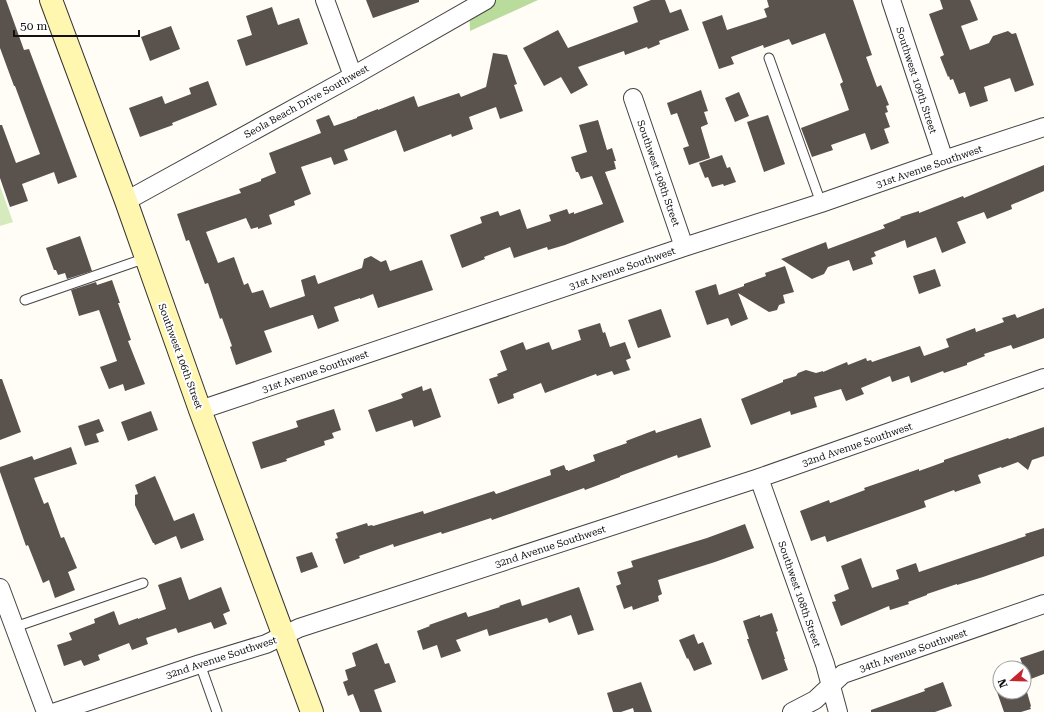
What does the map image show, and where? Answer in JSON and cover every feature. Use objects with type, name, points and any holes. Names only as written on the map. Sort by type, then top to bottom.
[{"type":"street","name":"Southwest 106th Street","points":[[51,0],[126,201],[200,410],[312,712]]},
{"type":"street","points":[[325,0],[353,76]]},
{"type":"street","name":"Seola Beach Drive Southwest","points":[[126,201],[353,76],[486,0]]},
{"type":"street","name":"Southwest 109th Street","points":[[891,0],[944,160]]},
{"type":"street","name":"Southwest 108th Street","points":[[633,98],[684,247]]},
{"type":"street","name":"31st Avenue Southwest","points":[[200,410],[1044,127]]},
{"type":"street","name":"32nd Avenue Southwest","points":[[56,712],[200,664],[266,644],[306,625],[759,478],[1044,378]]},
{"type":"street","name":"Southwest 108th Street","points":[[759,478],[825,664],[838,712]]},
{"type":"street","points":[[0,588],[46,712]]},
{"type":"street","name":"34th Avenue Southwest","points":[[792,712],[815,700],[843,674],[1044,604]]},
{"type":"lane","points":[[770,58],[821,203]]},
{"type":"lane","points":[[25,300],[146,258]]},
{"type":"lane","points":[[15,627],[143,583]]},
{"type":"lane","points":[[200,664],[217,712]]},
{"type":"green space","points":[[469,0],[538,0],[470,31]]},
{"type":"green space","points":[[0,186],[13,222],[0,226]]},
{"type":"building","points":[[0,0],[6,0],[24,50],[29,49],[77,177],[58,184],[54,172],[22,184],[28,201],[10,207],[0,178],[0,125],[2,125],[16,163],[40,154],[0,48]]},
{"type":"building","points":[[366,0],[419,0],[419,2],[373,18]]},
{"type":"building","points":[[651,0],[665,0],[670,13],[681,9],[689,30],[659,41],[660,44],[648,49],[647,47],[625,55],[624,51],[578,67],[588,85],[571,94],[561,77],[544,86],[523,48],[558,30],[568,48],[638,22],[633,7]]},
{"type":"building","points":[[767,0],[853,0],[872,55],[866,57],[877,87],[881,85],[889,105],[886,106],[888,112],[885,113],[890,127],[884,129],[889,143],[871,150],[865,133],[831,145],[833,150],[812,157],[801,128],[849,110],[840,84],[843,82],[825,33],[792,45],[789,39],[764,48],[763,45],[731,57],[734,64],[719,69],[702,22],[722,15],[727,30],[767,17],[764,9],[769,7]]},
{"type":"building","points":[[940,0],[970,0],[978,20],[961,26],[970,50],[989,43],[993,36],[1008,31],[1012,34],[1016,33],[1034,85],[1015,92],[1010,78],[984,87],[988,101],[970,107],[965,92],[959,94],[953,79],[950,80],[949,76],[948,77],[940,57],[944,55],[929,14],[943,9]]},
{"type":"building","points":[[272,7],[278,25],[299,18],[308,44],[246,66],[237,40],[252,35],[246,16]]},
{"type":"building","points":[[171,26],[180,49],[150,61],[141,37]]},
{"type":"building","points":[[493,53],[507,55],[517,84],[514,85],[523,111],[500,119],[496,107],[469,117],[473,129],[452,137],[451,134],[404,152],[396,130],[344,150],[348,160],[334,165],[331,157],[301,167],[311,194],[294,201],[295,205],[269,215],[272,224],[258,229],[258,227],[251,229],[246,218],[206,232],[218,263],[234,257],[244,285],[248,283],[252,293],[263,290],[270,308],[305,296],[301,280],[315,275],[318,284],[362,268],[364,259],[371,256],[381,262],[386,260],[390,271],[422,260],[433,290],[378,308],[373,294],[360,298],[334,307],[339,321],[318,329],[312,315],[264,331],[272,352],[236,365],[230,347],[232,346],[222,318],[220,319],[208,283],[205,284],[189,240],[186,241],[177,214],[241,193],[239,189],[261,181],[261,179],[276,173],[269,153],[321,133],[316,120],[329,115],[334,126],[414,96],[418,107],[459,93],[461,97],[486,87]]},
{"type":"building","points":[[208,81],[217,105],[172,123],[173,125],[140,137],[129,108],[162,96],[165,104],[191,94],[189,88]]},
{"type":"building","points":[[701,90],[708,111],[704,112],[708,124],[701,128],[710,158],[689,165],[683,148],[689,146],[677,113],[671,115],[667,103]]},
{"type":"building","points":[[739,92],[749,116],[735,122],[725,98]]},
{"type":"building","points":[[768,115],[785,164],[764,172],[747,122]]},
{"type":"building","points":[[598,120],[607,150],[612,148],[616,161],[614,161],[616,169],[605,172],[624,222],[565,245],[548,250],[547,247],[514,258],[510,247],[484,257],[485,259],[462,268],[450,235],[482,223],[480,217],[498,211],[500,216],[520,209],[527,229],[551,221],[549,215],[567,209],[569,214],[574,212],[574,214],[603,204],[592,176],[581,179],[578,172],[576,172],[571,157],[587,152],[579,125]]},
{"type":"building","points":[[722,155],[727,168],[730,167],[736,182],[724,186],[723,184],[712,187],[708,177],[705,178],[699,163]]},
{"type":"building","points":[[1044,165],[1044,191],[1011,205],[1012,209],[987,219],[984,212],[957,222],[966,243],[942,253],[936,237],[907,248],[905,240],[874,252],[876,256],[871,258],[873,264],[853,271],[849,260],[828,267],[824,274],[812,279],[781,259],[826,242],[828,249],[885,228],[883,225],[901,218],[900,217],[919,211],[919,213],[963,196],[964,198]]},
{"type":"building","points":[[80,236],[92,271],[67,279],[65,273],[58,275],[56,270],[54,270],[46,248]]},
{"type":"building","points":[[785,266],[794,292],[783,295],[785,303],[779,305],[777,310],[769,312],[738,293],[748,319],[731,326],[728,318],[707,325],[695,291],[716,284],[719,295],[744,286],[744,284],[766,276],[765,273]]},
{"type":"building","points":[[935,269],[941,286],[919,294],[913,276]]},
{"type":"building","points":[[112,280],[120,303],[118,303],[131,340],[128,341],[145,384],[125,391],[123,384],[109,389],[100,367],[117,361],[99,310],[79,316],[71,290],[96,282],[97,285]]},
{"type":"building","points":[[1044,308],[1044,338],[1013,349],[1011,345],[984,354],[985,356],[967,363],[967,365],[944,373],[943,371],[911,383],[909,376],[892,382],[890,376],[861,388],[864,394],[846,401],[841,389],[814,397],[817,407],[791,415],[790,411],[751,425],[741,399],[783,382],[783,380],[796,376],[798,373],[806,370],[816,373],[823,372],[847,362],[848,365],[866,358],[867,361],[871,360],[872,362],[920,346],[924,356],[949,347],[946,339],[975,328],[976,332],[1004,322],[1002,318],[1015,314],[1017,318]]},
{"type":"building","points":[[661,309],[671,337],[638,348],[628,320]]},
{"type":"building","points":[[600,323],[610,347],[625,342],[631,358],[626,360],[630,370],[614,375],[612,371],[597,376],[596,374],[545,393],[541,383],[513,394],[514,398],[498,404],[489,379],[498,376],[497,374],[507,370],[500,351],[523,342],[526,350],[549,342],[552,350],[581,340],[578,330]]},
{"type":"building","points":[[0,379],[2,379],[21,432],[0,440]]},
{"type":"building","points":[[422,386],[423,391],[431,388],[441,417],[414,427],[412,420],[376,432],[368,410],[403,398],[401,394]]},
{"type":"building","points":[[334,409],[341,430],[332,433],[334,438],[324,441],[325,445],[286,459],[287,461],[261,469],[252,442],[298,427],[296,421]]},
{"type":"building","points":[[151,411],[158,430],[128,441],[121,422]]},
{"type":"building","points":[[701,418],[711,447],[678,458],[677,455],[585,490],[584,488],[492,520],[491,518],[442,534],[441,532],[394,547],[393,544],[359,556],[360,558],[344,564],[335,539],[338,538],[336,533],[367,523],[368,526],[373,526],[423,511],[424,514],[494,491],[496,494],[551,475],[550,470],[564,465],[568,471],[595,461],[593,455],[627,443],[626,441],[655,430],[656,433]]},
{"type":"building","points":[[99,419],[104,431],[96,434],[99,442],[85,446],[78,426]]},
{"type":"building","points":[[1044,427],[1044,456],[1032,460],[1028,470],[1018,462],[1002,468],[1001,467],[978,475],[981,483],[955,492],[954,490],[924,501],[926,507],[827,542],[825,536],[811,541],[800,511],[829,500],[830,503],[865,490],[864,488],[919,469],[919,471],[944,462],[944,460]]},
{"type":"building","points":[[71,447],[77,464],[34,478],[44,504],[48,502],[61,538],[64,537],[77,568],[68,572],[75,590],[55,598],[49,580],[43,583],[28,545],[26,546],[0,472],[0,467],[32,456],[34,460]]},
{"type":"building","points":[[155,476],[174,521],[194,513],[204,540],[181,549],[176,536],[155,545],[153,543],[135,505],[135,495],[138,494],[135,485]]},
{"type":"building","points":[[745,524],[754,548],[658,580],[662,594],[658,596],[659,601],[633,610],[632,606],[624,609],[616,586],[621,584],[617,572],[633,567],[631,561],[707,538]]},
{"type":"building","points":[[1044,528],[1044,556],[927,594],[908,602],[909,604],[890,610],[889,606],[841,626],[832,602],[836,601],[834,595],[849,589],[841,566],[861,558],[872,588],[899,579],[896,570],[916,563],[919,572],[1026,536],[1025,534]]},
{"type":"building","points":[[312,552],[318,567],[301,573],[296,557]]},
{"type":"building","points":[[181,577],[189,600],[221,587],[230,611],[223,614],[227,624],[214,629],[211,622],[178,633],[176,628],[146,638],[148,644],[132,650],[129,643],[98,655],[100,660],[84,666],[81,660],[64,666],[57,645],[72,640],[69,633],[95,623],[94,619],[114,611],[119,625],[166,609],[158,585]]},
{"type":"building","points":[[579,587],[594,630],[578,635],[571,615],[549,623],[547,618],[489,636],[487,629],[456,640],[461,651],[441,658],[437,645],[423,650],[417,631],[430,626],[429,625],[466,612],[468,617],[520,599],[522,606]]},
{"type":"building","points":[[772,613],[778,631],[776,632],[788,670],[762,680],[747,639],[749,639],[743,621],[760,615],[760,617]]},
{"type":"building","points":[[694,634],[698,644],[703,642],[712,664],[694,671],[679,640]]},
{"type":"building","points":[[377,643],[385,664],[389,663],[396,682],[374,690],[382,712],[360,712],[353,694],[348,696],[343,682],[348,680],[345,670],[356,666],[352,653]]},
{"type":"building","points":[[1044,650],[1044,674],[1032,678],[1032,660],[1021,660],[1020,658]]},
{"type":"building","points":[[641,682],[652,712],[634,712],[633,708],[621,712],[613,712],[607,693]]},
{"type":"building","points":[[943,682],[952,706],[935,712],[871,712],[871,710],[925,691],[924,689]]},
{"type":"building","points":[[1000,700],[1029,700],[1031,709],[1021,712],[1004,712]]}]
